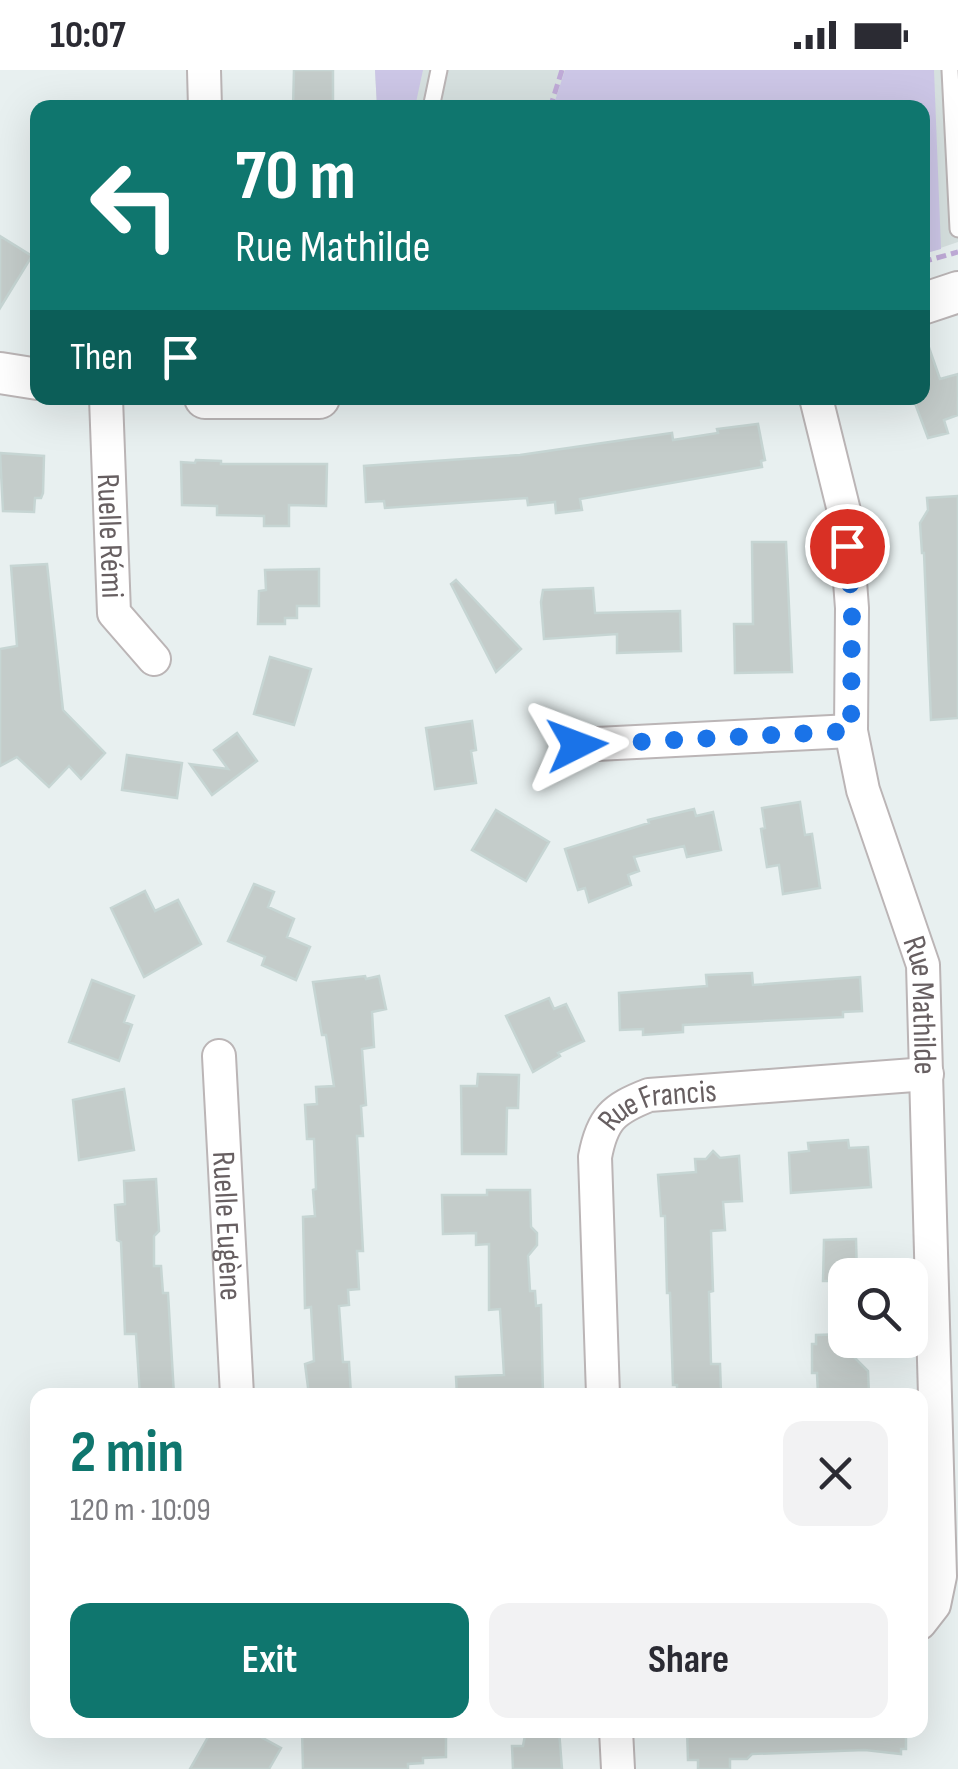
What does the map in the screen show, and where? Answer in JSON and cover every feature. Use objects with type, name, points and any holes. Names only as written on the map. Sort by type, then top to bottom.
[{"type":"street","points":[[204,70],[205,100]]},
{"type":"street","points":[[930,301],[958,292]]},
{"type":"street","points":[[0,373],[30,378]]},
{"type":"street","name":"Ruelle Rémi","points":[[106,405],[114,612],[154,659]]},
{"type":"street","name":"Rue Mathilde","points":[[818,405],[845,514],[852,608],[851,731],[862,790],[922,965],[940,1576],[934,1605],[928,1613]]},
{"type":"street","points":[[577,745],[851,731]]},
{"type":"street","name":"Ruelle Eugène","points":[[220,1056],[237,1388]]},
{"type":"street","name":"Rue Francis","points":[[603,1388],[594,1157],[600,1129],[622,1106],[650,1095],[927,1074]]},
{"type":"street","points":[[616,1738],[618,1769]]},
{"type":"lane","points":[[433,100],[439,70]]},
{"type":"lane","points":[[950,70],[958,229]]},
{"type":"path","points":[[553,100],[562,70]]},
{"type":"path","points":[[930,260],[958,252]]},
{"type":"shaded area","points":[[375,70],[958,70],[958,242],[930,252],[930,100],[377,100]]},
{"type":"shaded area","points":[[375,70],[423,70],[417,100],[377,100]]},
{"type":"shaded area","points":[[565,70],[934,70],[941,249],[930,252],[930,100],[555,100]]},
{"type":"building","points":[[294,70],[333,70],[333,100],[293,100]]},
{"type":"building","points":[[0,236],[30,255],[30,259],[0,308]]},
{"type":"building","points":[[930,350],[940,379],[958,374],[958,415],[944,420],[948,433],[928,438],[916,405],[930,405]]},
{"type":"building","points":[[758,424],[765,460],[761,461],[762,467],[580,499],[582,510],[556,513],[555,502],[528,505],[527,498],[385,508],[384,501],[366,502],[364,466],[520,455],[672,433],[673,440]]},
{"type":"building","points":[[0,453],[44,456],[43,493],[41,498],[35,498],[34,512],[3,511]]},
{"type":"building","points":[[181,462],[221,464],[327,464],[326,506],[289,505],[289,526],[264,526],[264,516],[217,515],[217,506],[182,505]]},
{"type":"building","points":[[958,496],[958,718],[931,720],[920,523],[928,510],[927,498]]},
{"type":"building","points":[[752,542],[786,542],[792,672],[735,673],[734,624],[753,624]]},
{"type":"building","points":[[47,564],[63,710],[105,753],[81,779],[69,766],[49,787],[17,757],[0,766],[0,649],[17,646],[11,566]]},
{"type":"building","points":[[319,569],[319,606],[297,606],[297,618],[285,618],[285,624],[258,624],[259,591],[266,590],[265,570]]},
{"type":"building","points":[[456,580],[521,649],[496,672],[451,584]]},
{"type":"building","points":[[593,588],[595,613],[680,611],[681,651],[617,653],[617,634],[544,639],[543,590]]},
{"type":"building","points":[[270,657],[311,669],[294,725],[254,714]]},
{"type":"building","points":[[472,721],[476,783],[435,789],[426,728]]},
{"type":"building","points":[[237,733],[257,761],[212,795],[190,764],[228,769],[214,750]]},
{"type":"building","points":[[127,755],[182,763],[177,798],[122,790]]},
{"type":"building","points":[[800,802],[805,835],[812,834],[820,888],[783,894],[779,865],[767,867],[762,808]]},
{"type":"building","points":[[694,809],[696,816],[713,812],[721,850],[687,857],[684,846],[634,857],[639,871],[628,875],[631,885],[589,902],[585,888],[578,890],[565,849],[649,823],[648,820]]},
{"type":"building","points":[[496,810],[549,842],[526,881],[472,850]]},
{"type":"building","points":[[254,884],[274,892],[268,907],[294,919],[287,937],[310,947],[296,980],[262,965],[265,957],[228,941]]},
{"type":"building","points":[[145,891],[155,911],[178,900],[201,944],[144,977],[111,908]]},
{"type":"building","points":[[752,973],[753,985],[860,977],[862,1011],[843,1012],[843,1017],[683,1025],[683,1032],[643,1035],[643,1029],[620,1030],[619,993],[707,986],[706,975]]},
{"type":"building","points":[[379,976],[386,1009],[372,1012],[374,1047],[362,1049],[366,1105],[361,1106],[363,1136],[357,1136],[363,1251],[357,1251],[359,1289],[348,1290],[349,1305],[339,1306],[343,1362],[349,1362],[351,1388],[308,1388],[305,1364],[314,1361],[311,1307],[305,1308],[303,1217],[315,1216],[316,1189],[314,1139],[307,1139],[305,1105],[317,1104],[316,1087],[334,1086],[313,982]]},
{"type":"building","points":[[92,980],[134,996],[124,1022],[132,1025],[119,1061],[69,1042]]},
{"type":"building","points":[[549,998],[554,1009],[566,1004],[584,1041],[558,1053],[560,1056],[533,1072],[506,1016]]},
{"type":"building","points":[[478,1074],[519,1075],[518,1108],[507,1108],[506,1154],[462,1154],[461,1086],[477,1086]]},
{"type":"building","points":[[124,1089],[134,1150],[79,1160],[73,1100]]},
{"type":"building","points":[[848,1140],[849,1148],[868,1147],[871,1187],[791,1193],[789,1153],[809,1151],[808,1143]]},
{"type":"building","points":[[713,1151],[720,1158],[739,1156],[742,1201],[723,1202],[725,1230],[711,1231],[711,1364],[720,1364],[721,1388],[677,1388],[673,1385],[665,1216],[661,1216],[658,1175],[696,1172],[695,1159],[706,1159]]},
{"type":"building","points":[[156,1179],[159,1231],[154,1236],[154,1266],[161,1266],[163,1293],[168,1293],[174,1388],[140,1388],[136,1334],[125,1334],[121,1242],[117,1240],[115,1205],[125,1204],[124,1181]]},
{"type":"building","points":[[487,1190],[530,1190],[531,1227],[537,1233],[537,1245],[528,1256],[530,1291],[535,1291],[536,1306],[541,1305],[543,1388],[457,1388],[456,1377],[504,1375],[500,1309],[489,1310],[489,1244],[476,1245],[476,1233],[443,1234],[442,1195],[487,1195]]},
{"type":"building","points":[[856,1239],[857,1258],[828,1258],[828,1281],[823,1281],[824,1240]]},
{"type":"building","points":[[816,1335],[828,1335],[828,1358],[855,1358],[868,1371],[869,1388],[818,1388],[817,1373],[812,1373],[812,1344],[816,1344]]},
{"type":"building","points":[[207,1738],[263,1738],[281,1748],[269,1769],[190,1769]]},
{"type":"building","points":[[302,1738],[446,1738],[446,1757],[423,1758],[423,1763],[408,1764],[408,1769],[303,1769]]},
{"type":"building","points":[[524,1738],[560,1738],[562,1769],[513,1769],[512,1746],[523,1746]]},
{"type":"building","points":[[687,1738],[906,1738],[906,1749],[901,1749],[901,1754],[865,1750],[752,1754],[747,1759],[730,1759],[730,1769],[698,1769],[698,1760],[688,1760]]},
{"type":"route","points":[[577,745],[851,731],[852,608],[847,546]]}]
